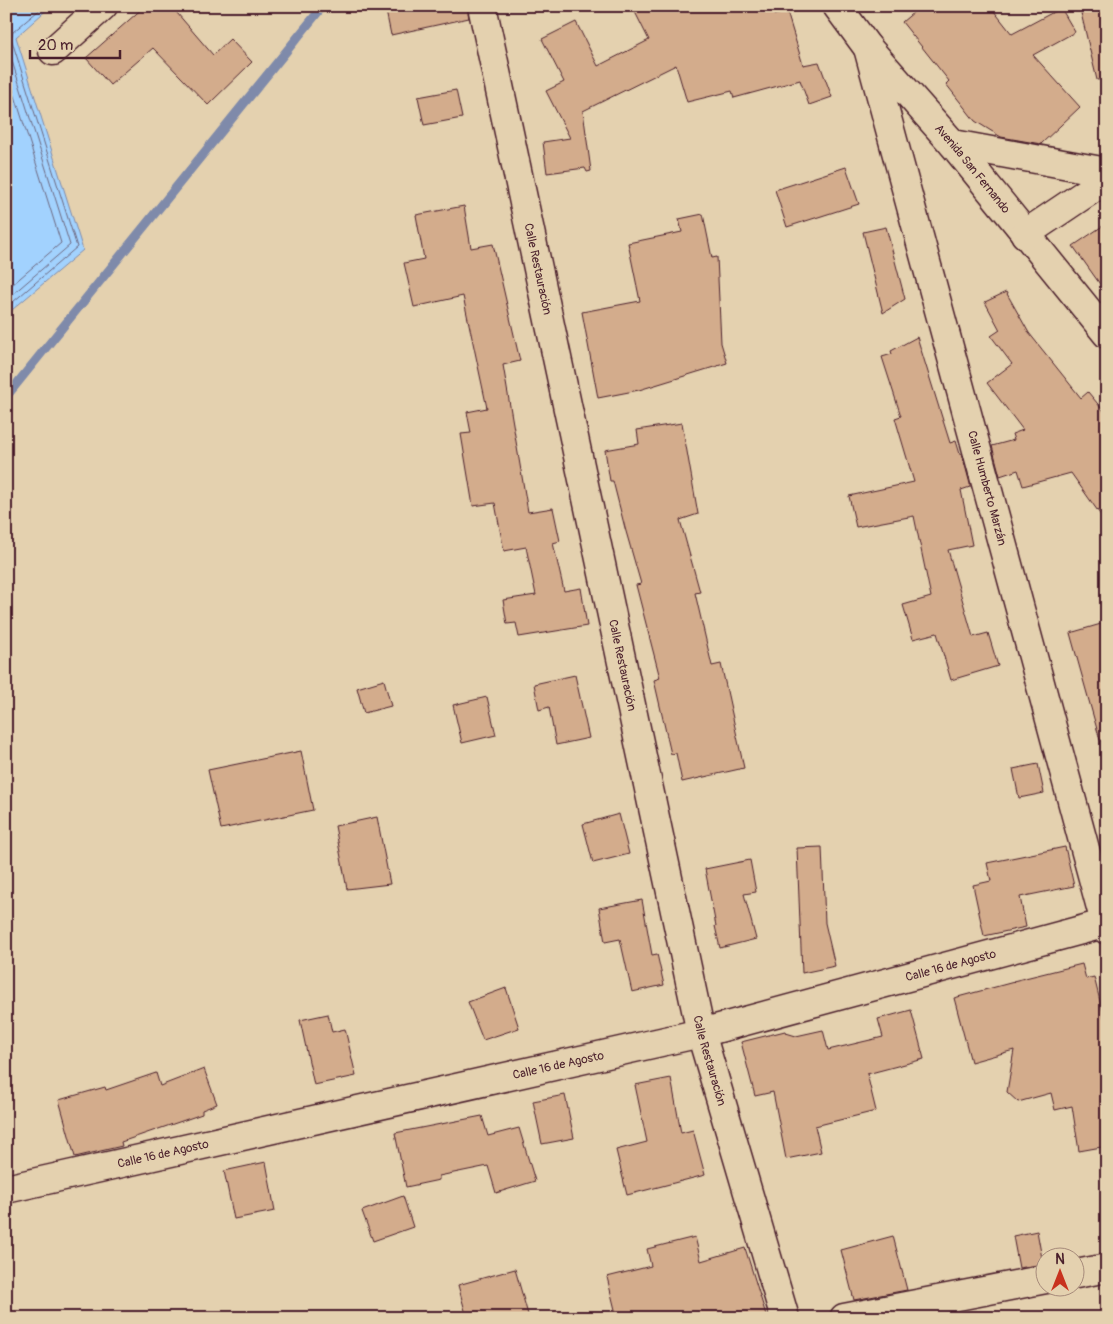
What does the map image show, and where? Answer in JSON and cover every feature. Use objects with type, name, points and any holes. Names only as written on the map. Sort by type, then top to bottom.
[{"type":"street","points":[[53,51],[103,6]]},
{"type":"street","name":"Calle Restauración","points":[[482,6],[701,1033],[785,1318]]},
{"type":"street","name":"Avenida San Fernando","points":[[837,6],[868,48],[953,144],[1107,334]]},
{"type":"street","name":"Calle Humberto Marzán","points":[[868,48],[1106,926]]},
{"type":"street","points":[[953,144],[1107,172]]},
{"type":"street","points":[[1025,234],[1107,179]]},
{"type":"street","name":"Calle 16 de Agosto","points":[[6,1189],[701,1033],[1106,926]]},
{"type":"street","points":[[1086,1272],[1107,1268]]},
{"type":"street","points":[[844,1318],[1036,1281]]},
{"type":"water","points":[[6,6],[51,6],[16,37],[83,250],[6,315]]},
{"type":"building","points":[[145,6],[171,6],[213,55],[230,39],[252,62],[208,105],[153,48],[110,85],[86,58]]},
{"type":"building","points":[[385,6],[467,6],[469,18],[391,35]]},
{"type":"building","points":[[632,6],[770,6],[774,15],[787,12],[803,65],[819,62],[832,97],[809,105],[800,80],[734,98],[732,91],[687,102],[676,65],[583,111],[591,171],[587,172],[585,168],[547,173],[543,142],[570,138],[546,91],[564,82],[542,39],[576,22],[598,66],[649,40]]},
{"type":"building","points":[[921,6],[990,6],[1012,34],[1061,8],[1075,32],[1033,55],[1080,107],[1041,144],[1001,137],[975,121],[946,84],[949,81],[902,22]]},
{"type":"building","points":[[1107,7],[1107,79],[1097,80],[1081,13]]},
{"type":"building","points":[[456,90],[462,118],[424,125],[418,97]]},
{"type":"building","points":[[846,167],[859,204],[787,227],[775,190]]},
{"type":"building","points":[[464,206],[471,248],[493,244],[520,361],[503,365],[528,512],[553,508],[560,541],[553,543],[564,591],[581,588],[587,626],[519,637],[516,623],[507,624],[503,600],[536,595],[526,547],[504,551],[495,503],[473,506],[461,434],[471,433],[467,412],[487,408],[463,296],[414,307],[404,263],[424,259],[416,215]]},
{"type":"building","points":[[703,214],[712,258],[717,257],[721,343],[727,363],[639,390],[598,398],[582,312],[640,301],[628,243],[682,232],[679,219]]},
{"type":"building","points":[[1107,223],[1107,294],[1073,246]]},
{"type":"building","points":[[886,227],[905,299],[883,313],[863,232]]},
{"type":"building","points":[[1006,292],[1029,333],[1081,398],[1088,392],[1107,415],[1107,524],[1071,473],[1023,486],[1018,470],[1000,476],[992,446],[1014,440],[1012,434],[1023,430],[987,383],[1012,364],[991,336],[1000,330],[985,302]]},
{"type":"building","points":[[917,337],[950,443],[956,441],[960,454],[962,454],[970,484],[970,487],[961,490],[972,545],[948,550],[973,637],[988,633],[998,666],[951,680],[937,633],[913,639],[903,605],[931,597],[914,516],[856,527],[849,496],[914,482],[895,418],[901,416],[882,357],[892,354],[891,351]]},
{"type":"building","points":[[682,423],[698,514],[680,520],[700,592],[695,593],[712,666],[721,664],[744,768],[682,782],[676,753],[671,754],[654,680],[660,678],[636,585],[641,584],[613,481],[610,481],[605,450],[639,444],[637,430]]},
{"type":"building","points":[[1101,624],[1107,646],[1107,739],[1100,740],[1070,633]]},
{"type":"building","points":[[575,675],[589,738],[556,745],[549,707],[539,710],[534,684]]},
{"type":"building","points":[[384,680],[391,706],[364,713],[357,688]]},
{"type":"building","points":[[487,697],[496,735],[462,743],[453,705]]},
{"type":"building","points":[[301,751],[313,810],[221,829],[208,770]]},
{"type":"building","points":[[1038,764],[1044,793],[1019,798],[1013,769]]},
{"type":"building","points":[[619,814],[629,854],[593,863],[583,824]]},
{"type":"building","points":[[377,817],[390,884],[347,889],[335,826]]},
{"type":"building","points":[[822,847],[825,923],[835,966],[802,973],[797,848]]},
{"type":"building","points":[[1065,847],[1074,886],[1020,897],[1026,927],[984,936],[973,885],[991,881],[987,863]]},
{"type":"building","points":[[750,860],[756,892],[744,894],[756,939],[720,948],[705,869]]},
{"type":"building","points":[[642,900],[652,955],[657,954],[664,985],[632,992],[620,939],[605,942],[599,908]]},
{"type":"building","points":[[1082,964],[1086,979],[1094,977],[1107,1029],[1107,1146],[1079,1151],[1072,1106],[1055,1110],[1051,1093],[1018,1102],[1007,1092],[1014,1050],[971,1062],[954,998]]},
{"type":"building","points":[[506,988],[519,1028],[483,1040],[468,1002]]},
{"type":"building","points":[[911,1010],[924,1059],[867,1074],[876,1111],[815,1126],[821,1152],[786,1159],[773,1092],[755,1096],[741,1042],[785,1031],[796,1036],[823,1030],[828,1050],[883,1037],[878,1019]]},
{"type":"building","points":[[328,1014],[332,1032],[345,1029],[356,1076],[314,1085],[300,1020]]},
{"type":"building","points":[[204,1069],[217,1104],[202,1110],[202,1114],[121,1142],[122,1146],[75,1157],[59,1100],[105,1087],[106,1090],[156,1073],[160,1086]]},
{"type":"building","points":[[671,1078],[681,1133],[693,1130],[705,1175],[627,1195],[616,1150],[647,1142],[635,1085]]},
{"type":"building","points":[[565,1095],[574,1138],[542,1144],[533,1101]]},
{"type":"building","points":[[482,1116],[488,1136],[519,1128],[535,1181],[496,1193],[488,1166],[439,1176],[439,1180],[406,1187],[395,1133]]},
{"type":"building","points":[[266,1162],[275,1211],[234,1219],[224,1171]]},
{"type":"building","points":[[403,1196],[413,1227],[373,1241],[362,1211]]},
{"type":"building","points":[[1037,1231],[1040,1246],[1036,1246],[1036,1265],[1019,1268],[1013,1236]]},
{"type":"building","points":[[893,1236],[907,1290],[854,1300],[841,1250]]},
{"type":"building","points":[[695,1237],[701,1261],[745,1248],[767,1318],[617,1318],[607,1277],[651,1266],[647,1249]]},
{"type":"building","points":[[515,1269],[529,1318],[467,1318],[458,1285]]},
{"type":"waterway","points":[[6,397],[323,6]]}]
